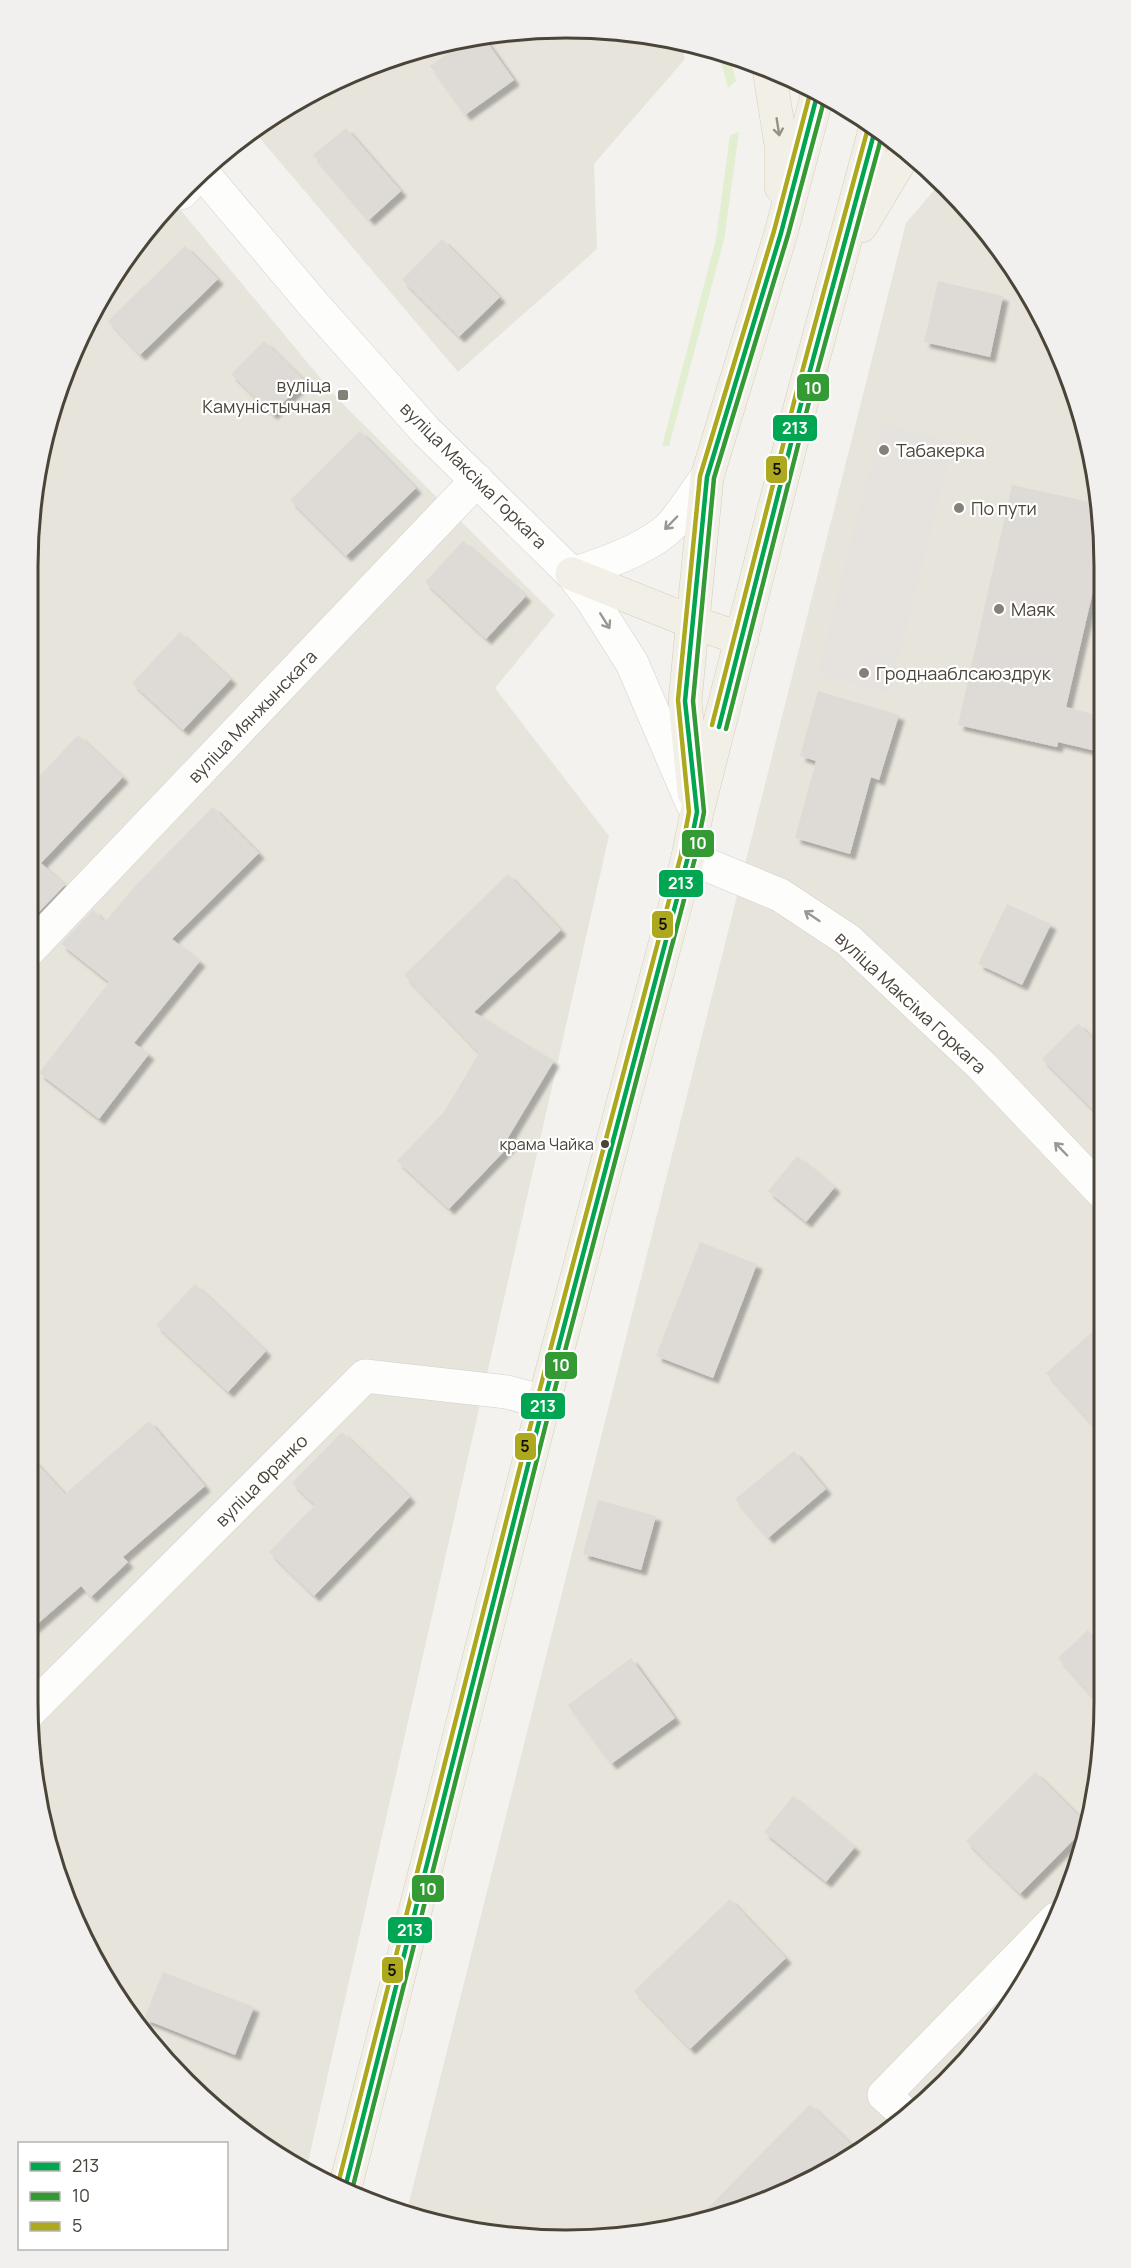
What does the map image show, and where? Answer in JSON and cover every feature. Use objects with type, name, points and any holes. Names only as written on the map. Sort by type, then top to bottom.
[{"type":"main road","points":[[771,79],[781,145],[781,233]]},
{"type":"main road","points":[[697,812],[685,701],[707,477],[781,233],[816,101]]},
{"type":"main road","points":[[346,2183],[544,1402],[688,857],[697,812],[802,400],[873,137]]},
{"type":"main road","points":[[842,255],[901,159]]},
{"type":"main road","points":[[572,574],[692,622],[742,639]]},
{"type":"street","name":"вуліца Максіма Горкага","points":[[200,185],[314,305],[426,430],[572,574],[592,600],[632,663],[697,812]]},
{"type":"street","points":[[572,574],[610,562],[670,527],[707,477]]},
{"type":"street","name":"вуліца Мянжынскага","points":[[38,941],[477,480]]},
{"type":"street","name":"вуліца Максіма Горкага","points":[[688,857],[780,895],[848,940],[982,1066],[1094,1184]]},
{"type":"street","name":"вуліца Франко","points":[[38,1702],[365,1376],[507,1392],[544,1402]]},
{"type":"street","points":[[894,2104],[1035,1944]]},
{"type":"shaded area","points":[[566,38],[634,42],[683,51],[685,59],[594,164],[597,249],[458,372],[258,136],[302,108],[363,78],[429,55],[462,48],[497,42]]},
{"type":"shaded area","points":[[935,189],[962,217],[1005,272],[1039,332],[1053,363],[1076,429],[1089,497],[1094,566],[1094,1171],[888,953],[1094,1182],[1094,1702],[1089,1771],[1076,1839],[1053,1905],[1039,1936],[1005,1996],[984,2024],[939,2076],[914,2099],[859,2142],[830,2160],[768,2190],[735,2202],[702,2213],[634,2226],[566,2230],[531,2229],[497,2226],[429,2213],[408,2206],[906,223]]},
{"type":"shaded area","points":[[178,207],[337,398],[555,615],[495,688],[609,836],[308,2163],[272,2142],[244,2121],[192,2076],[169,2051],[126,1996],[92,1936],[66,1872],[55,1839],[48,1806],[39,1737],[38,566],[42,497],[55,429],[78,363],[92,332],[126,272]]},
{"type":"shaded area","points":[[881,423],[954,441],[890,694],[817,675]]},
{"type":"green space","points":[[721,61],[732,65],[736,81],[728,88]]},
{"type":"green space","points":[[739,132],[724,240],[669,446],[662,446],[716,239],[730,135]]},
{"type":"building","points":[[488,44],[514,80],[465,115],[430,66],[453,50]]},
{"type":"building","points":[[346,128],[401,191],[369,220],[313,155]]},
{"type":"building","points":[[442,239],[500,297],[459,337],[402,280]]},
{"type":"building","points":[[185,246],[218,279],[140,355],[108,321]]},
{"type":"building","points":[[938,281],[1003,296],[990,357],[924,342]]},
{"type":"building","points":[[264,341],[305,381],[272,414],[231,374]]},
{"type":"building","points":[[360,431],[416,488],[346,556],[290,500]]},
{"type":"building","points":[[1012,485],[1089,502],[1094,587],[1066,707],[1094,714],[1094,751],[1058,742],[1057,747],[958,725]]},
{"type":"building","points":[[463,541],[526,596],[486,639],[425,582]]},
{"type":"building","points":[[180,632],[231,679],[183,730],[132,683]]},
{"type":"building","points":[[818,691],[899,715],[879,780],[871,777],[850,854],[795,838],[816,761],[800,756]]},
{"type":"building","points":[[78,735],[123,777],[41,863],[65,885],[38,913],[38,777]]},
{"type":"building","points":[[213,807],[259,853],[172,939],[200,961],[134,1043],[149,1054],[99,1119],[39,1073],[109,982],[61,944],[93,910],[105,922],[136,885]]},
{"type":"building","points":[[508,874],[561,930],[474,1012],[554,1061],[506,1141],[510,1145],[449,1209],[397,1161],[444,1112],[479,1053],[404,975]]},
{"type":"building","points":[[1007,904],[1051,924],[1022,985],[978,964]]},
{"type":"building","points":[[1078,1023],[1094,1040],[1094,1111],[1042,1059]]},
{"type":"building","points":[[797,1156],[835,1187],[806,1222],[768,1191]]},
{"type":"building","points":[[700,1242],[757,1264],[713,1378],[656,1356]]},
{"type":"building","points":[[195,1284],[266,1351],[228,1392],[156,1325]]},
{"type":"building","points":[[1094,1330],[1094,1426],[1046,1373]]},
{"type":"building","points":[[149,1421],[205,1486],[123,1557],[128,1562],[91,1597],[81,1586],[38,1623],[38,1465],[65,1494]]},
{"type":"building","points":[[342,1432],[410,1497],[314,1596],[269,1552],[315,1505],[292,1483]]},
{"type":"building","points":[[794,1451],[826,1489],[768,1538],[735,1499]]},
{"type":"building","points":[[598,1500],[656,1516],[641,1570],[583,1554]]},
{"type":"building","points":[[1088,1630],[1094,1637],[1094,1698],[1058,1658]]},
{"type":"building","points":[[631,1658],[675,1718],[611,1764],[568,1705]]},
{"type":"building","points":[[1035,1772],[1081,1818],[1076,1837],[1020,1894],[966,1841]]},
{"type":"building","points":[[793,1796],[855,1847],[826,1882],[764,1832]]},
{"type":"building","points":[[730,1899],[786,1958],[690,2049],[634,1991]]},
{"type":"building","points":[[163,1972],[254,2007],[235,2055],[144,2019]]},
{"type":"building","points":[[810,2104],[853,2146],[830,2160],[768,2190],[703,2213]]},
{"type":"transit line","name":"5","points":[[339,2179],[537,1400],[681,855],[689,812],[678,700],[700,476],[774,231],[809,97]]},
{"type":"transit line","name":"213","points":[[346,2183],[544,1402],[688,857],[697,812],[685,701],[707,477],[781,233],[816,101]]},
{"type":"transit line","name":"10","points":[[353,2186],[551,1404],[695,858],[704,812],[693,701],[714,478],[788,235],[823,104]]},
{"type":"transit line","name":"5","points":[[712,725],[795,398],[867,132]]},
{"type":"transit line","name":"213","points":[[719,727],[802,400],[873,137]]},
{"type":"transit line","name":"10","points":[[726,729],[809,402],[880,142]]},
{"type":"place","name":"вуліца Камуністычная","points":[[343,395]]},
{"type":"place","name":"Табакерка","points":[[884,450]]},
{"type":"place","name":"По пути","points":[[959,508]]},
{"type":"place","name":"Маяк","points":[[999,609]]},
{"type":"place","name":"Гроднааблсаюздрук","points":[[864,673]]},
{"type":"place","name":"крама Чайка","points":[[605,1144]]}]
